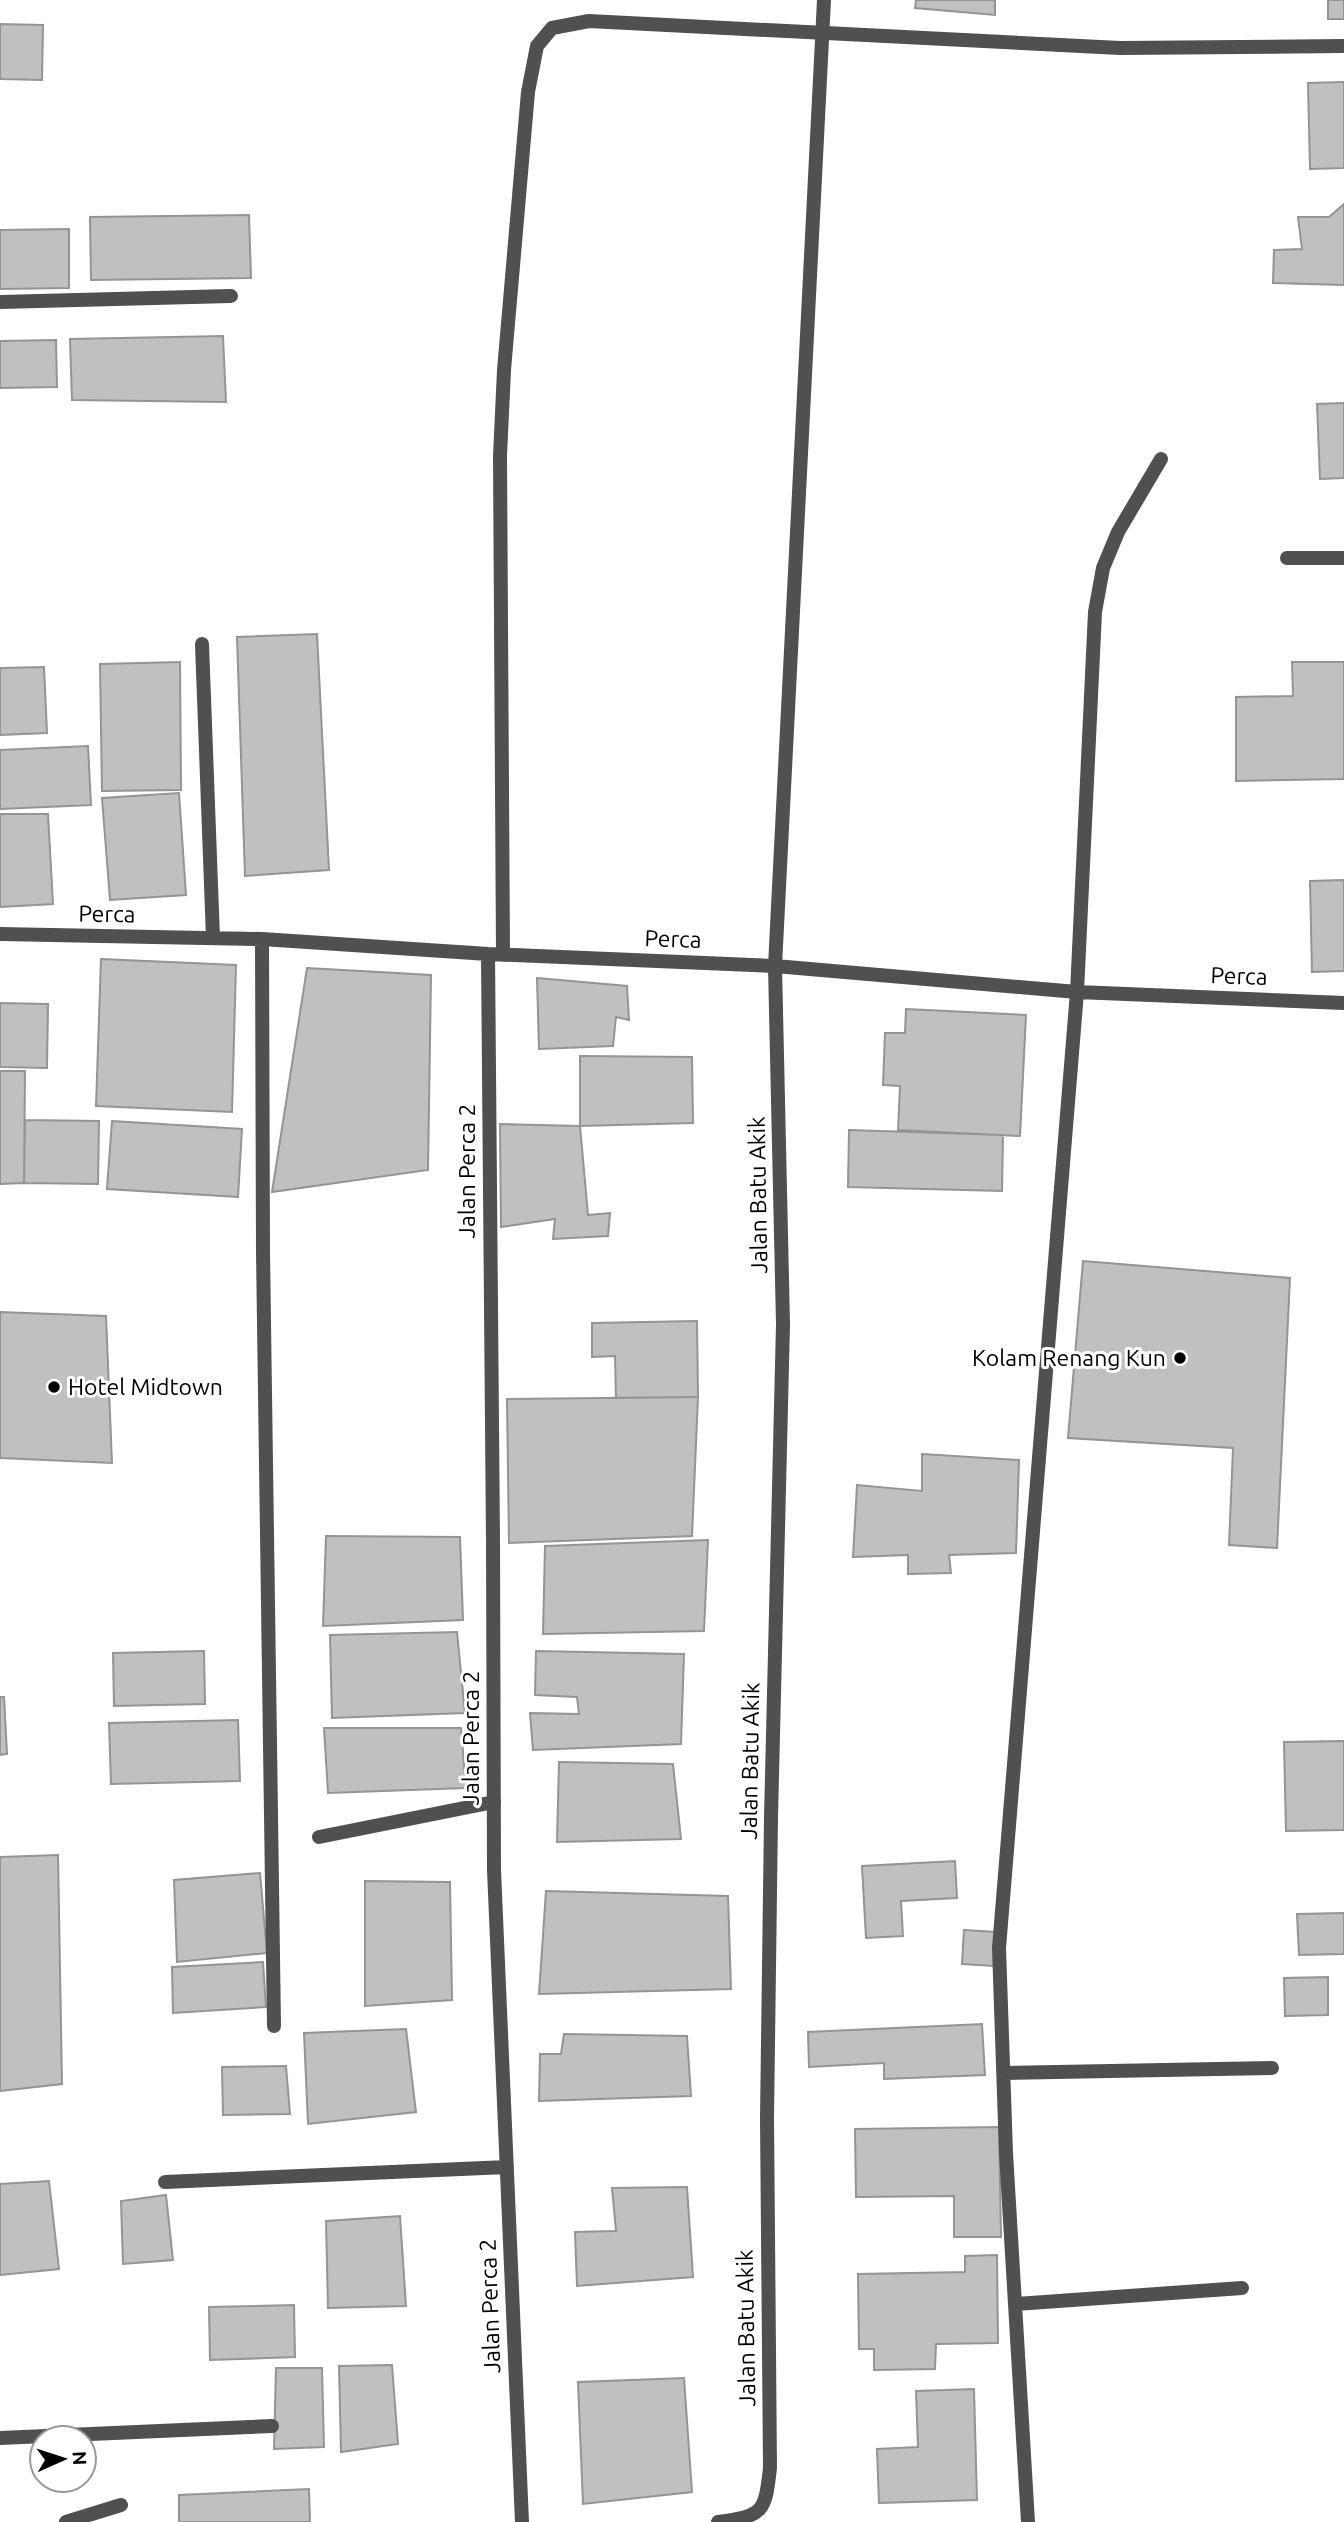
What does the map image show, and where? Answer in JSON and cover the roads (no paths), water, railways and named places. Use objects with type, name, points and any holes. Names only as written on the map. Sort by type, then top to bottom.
[{"type":"street","points":[[775,966],[824,0]]},
{"type":"street","name":"Jalan Perca 2","points":[[522,2522],[494,1870],[495,954],[500,456],[504,370],[528,92],[537,46],[552,28],[589,21],[1120,47],[1344,46]]},
{"type":"street","points":[[0,302],[232,296]]},
{"type":"street","points":[[1028,2522],[999,1948],[1077,992],[1095,612],[1103,568],[1113,544],[1161,459]]},
{"type":"street","points":[[1287,558],[1344,558]]},
{"type":"street","points":[[202,644],[213,939]]},
{"type":"street","name":"Perca","points":[[0,934],[262,939],[495,954],[775,966],[1077,992],[1344,1003]]},
{"type":"street","points":[[262,939],[263,1239],[274,2026]]},
{"type":"street","name":"Jalan Batu Akik","points":[[718,2522],[742,2519],[758,2512],[766,2501],[770,2468],[767,2090],[783,1324],[775,966]]},
{"type":"street","points":[[319,1837],[494,1802]]},
{"type":"street","points":[[1004,2073],[1272,2068]]},
{"type":"street","points":[[165,2182],[507,2167]]},
{"type":"street","points":[[1015,2304],[1242,2288]]},
{"type":"street","points":[[0,2438],[272,2426]]},
{"type":"street","points":[[66,2522],[121,2505]]},
{"type":"place","name":"Kolam Renang Kun","points":[[1180,1358]]},
{"type":"place","name":"Hotel Midtown","points":[[54,1387]]}]
